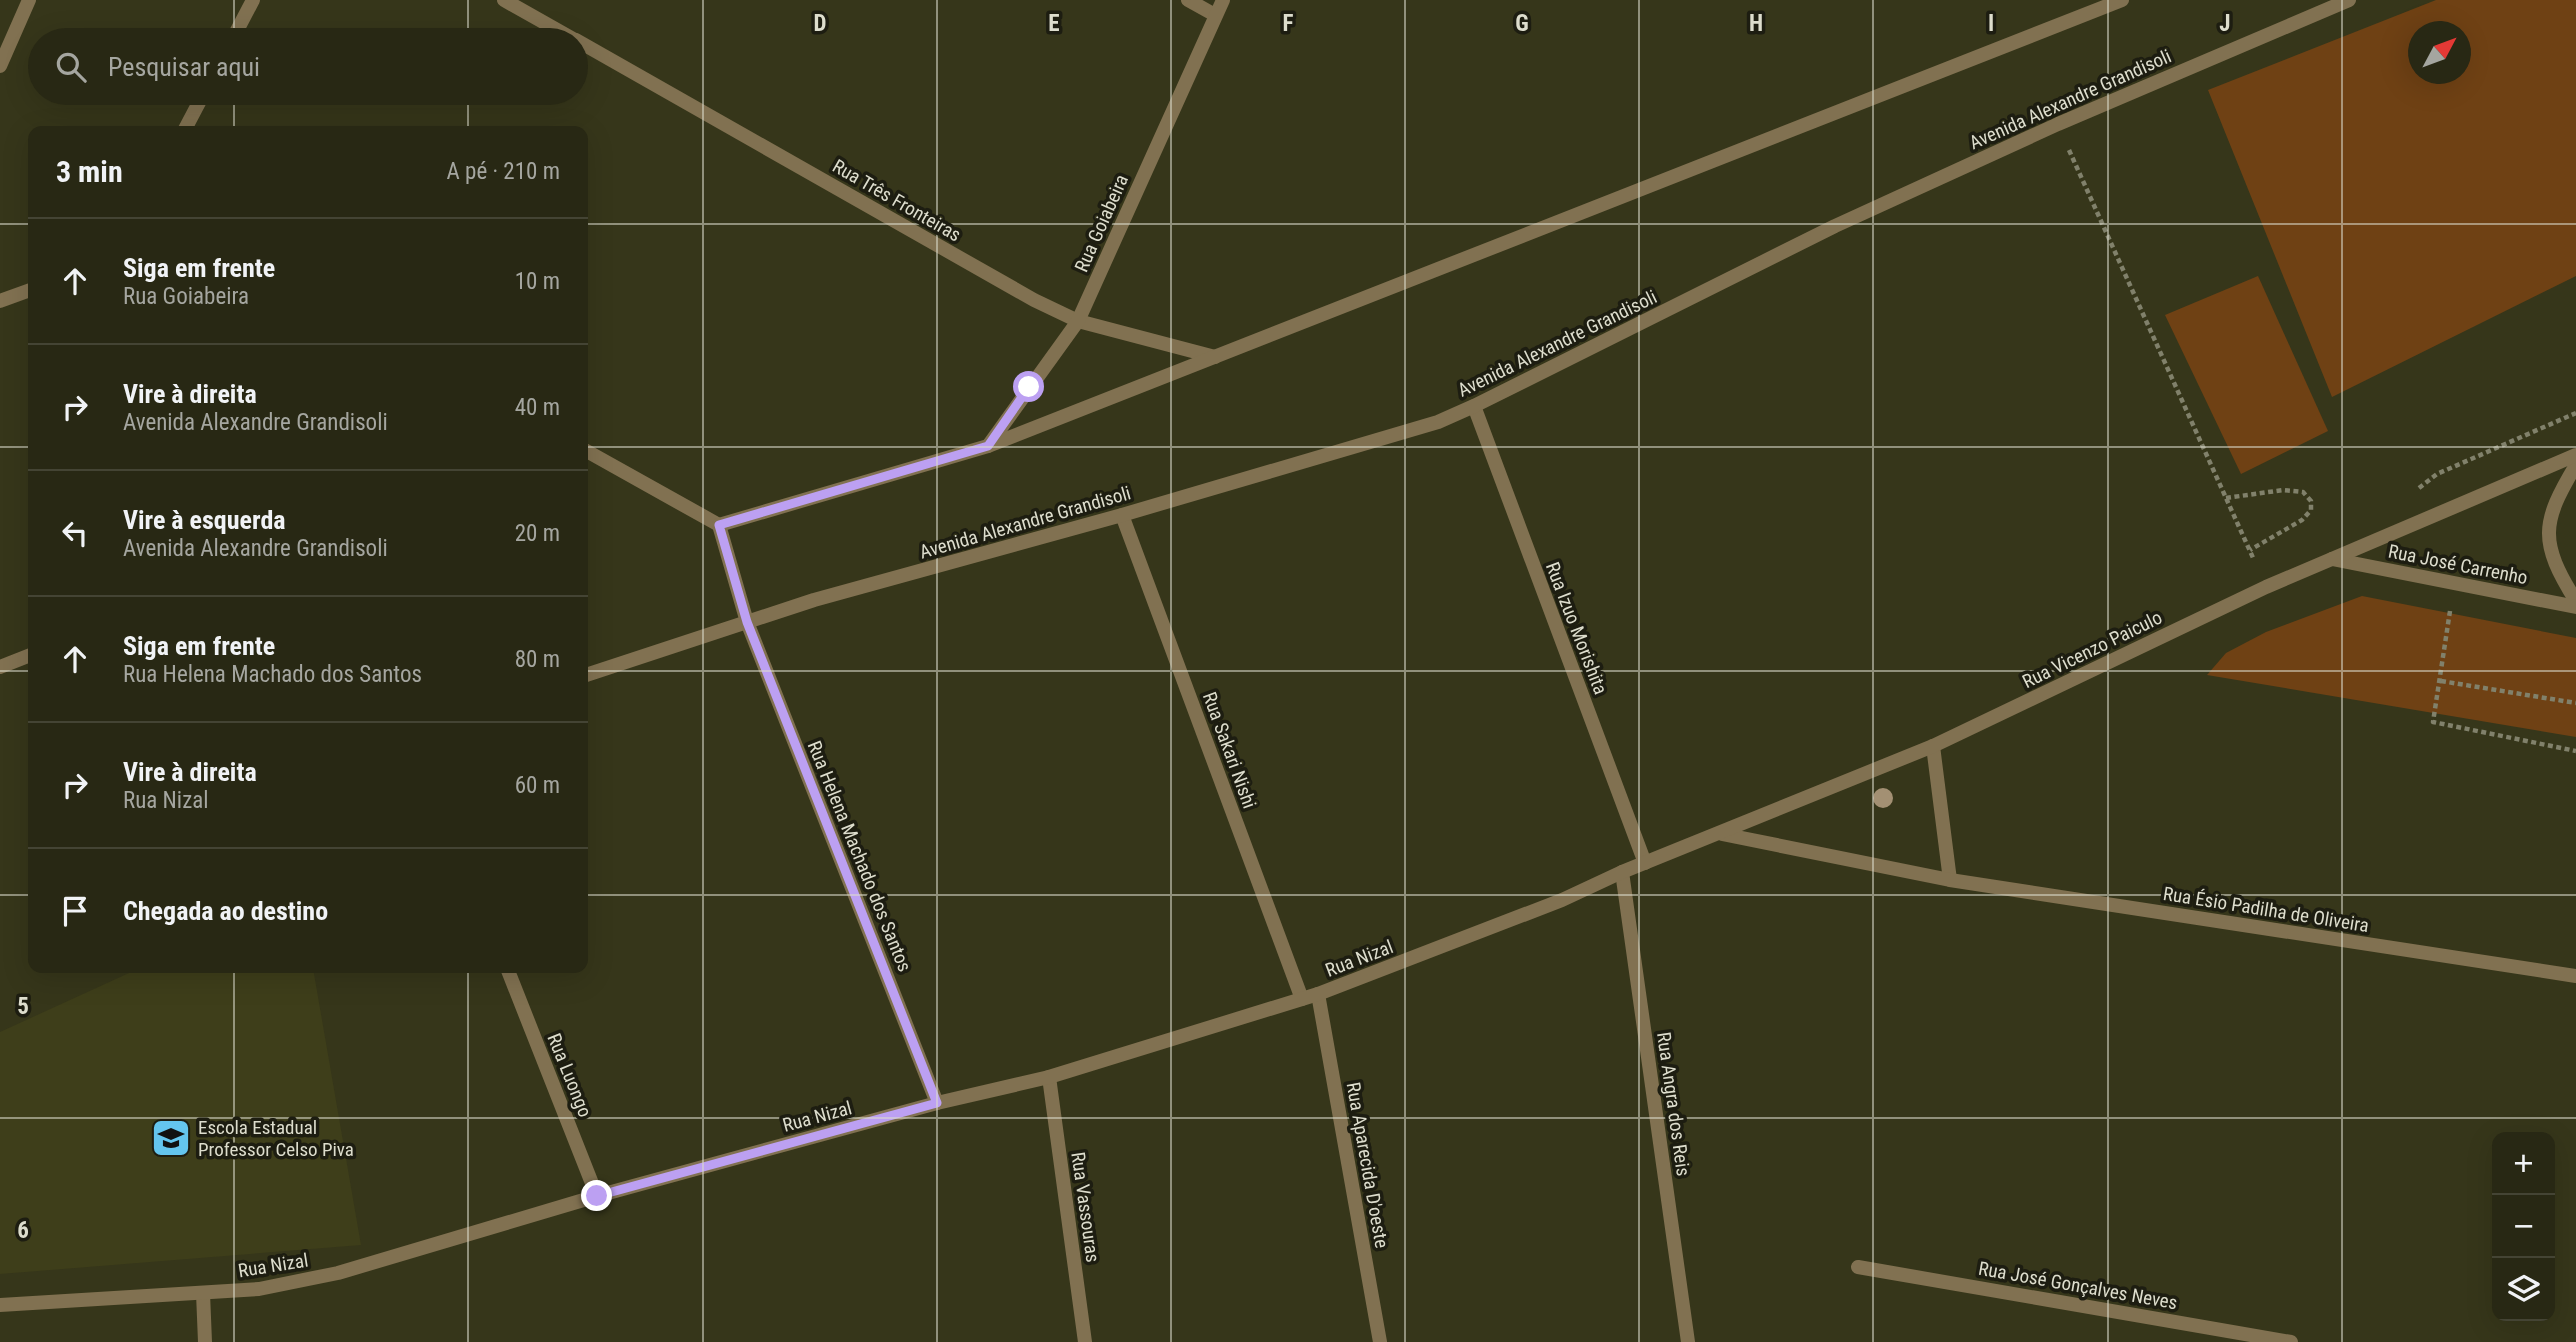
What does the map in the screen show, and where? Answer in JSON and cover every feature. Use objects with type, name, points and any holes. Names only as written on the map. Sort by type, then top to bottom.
[{"type":"street","points":[[0,66],[29,0]]},
{"type":"street","points":[[238,28],[253,0]]},
{"type":"street","name":"Rua Três Fronteiras","points":[[504,0],[554,28]]},
{"type":"street","points":[[1188,0],[1215,15]]},
{"type":"street","name":"Rua Goiabeira","points":[[988,446],[1078,321],[1223,0]]},
{"type":"street","points":[[719,525],[988,446],[2122,0]]},
{"type":"street","name":"Avenida Alexandre Grandisoli","points":[[588,674],[814,600],[1122,515],[1438,422],[1474,407],[1835,226],[2058,124],[2349,0]]},
{"type":"street","name":"Rua Três Fronteiras","points":[[588,47],[1034,300],[1078,321],[1215,357]]},
{"type":"street","points":[[187,126],[198,105]]},
{"type":"street","points":[[0,301],[28,291]]},
{"type":"street","name":"Rua Izuo Morishita","points":[[1474,407],[1645,863]]},
{"type":"street","points":[[588,452],[719,525],[747,622]]},
{"type":"street","name":"Rua Vicenzo Paiculo","points":[[1622,872],[1933,746],[2266,587],[2576,455]]},
{"type":"street","name":"Rua José Carrenho","points":[[2576,465],[2560,491],[2547,526],[2551,554],[2576,601]]},
{"type":"street","name":"Rua Sakari Nishi","points":[[1122,515],[1302,999]]},
{"type":"street","name":"Rua José Carrenho","points":[[2332,559],[2576,607]]},
{"type":"street","name":"Rua Helena Machado dos Santos","points":[[747,622],[937,1103]]},
{"type":"street","points":[[0,667],[28,656]]},
{"type":"street","points":[[1933,746],[1950,880]]},
{"type":"street","name":"Rua Ésio Padilha de Oliveira","points":[[1721,833],[1950,880],[2576,976]]},
{"type":"street","name":"Rua Nizal","points":[[0,1305],[259,1289],[338,1273],[597,1196],[937,1103],[1049,1077],[1302,999],[1562,900],[1622,872]]},
{"type":"street","name":"Rua Angra dos Reis","points":[[1622,872],[1688,1342]]},
{"type":"street","name":"Rua Luongo","points":[[509,973],[597,1196]]},
{"type":"street","name":"Rua Aparecida D'oeste","points":[[1318,994],[1380,1342]]},
{"type":"street","name":"Rua Vassouras","points":[[1049,1077],[1085,1342]]},
{"type":"street","name":"Rua José Gonçalves Neves","points":[[1858,1267],[2291,1342]]},
{"type":"street","points":[[203,1293],[205,1342]]},
{"type":"path","points":[[2058,124],[2266,587]]},
{"type":"path","points":[[2226,498],[2283,490],[2303,492],[2311,501],[2311,510],[2302,520],[2250,550]]},
{"type":"path","points":[[2454,582],[2433,722],[2576,751]]},
{"type":"path","points":[[2441,681],[2576,703]]},
{"type":"shaded area","points":[[2436,0],[2576,0],[2576,276],[2332,397],[2208,90]]},
{"type":"shaded area","points":[[2258,276],[2328,431],[2241,474],[2165,315]]},
{"type":"shaded area","points":[[2362,596],[2576,638],[2576,737],[2207,675],[2226,653],[2266,632]]},
{"type":"shaded area","name":"Escola Estadual Professor Celso Piva","points":[[129,973],[314,973],[361,1245],[0,1274],[0,1032]]},
{"type":"place","name":"Escola Estadual Professor Celso Piva","points":[[171,1138]]},
{"type":"route","points":[[597,1196],[937,1103],[747,622],[719,525],[988,446],[1029,387]]}]
